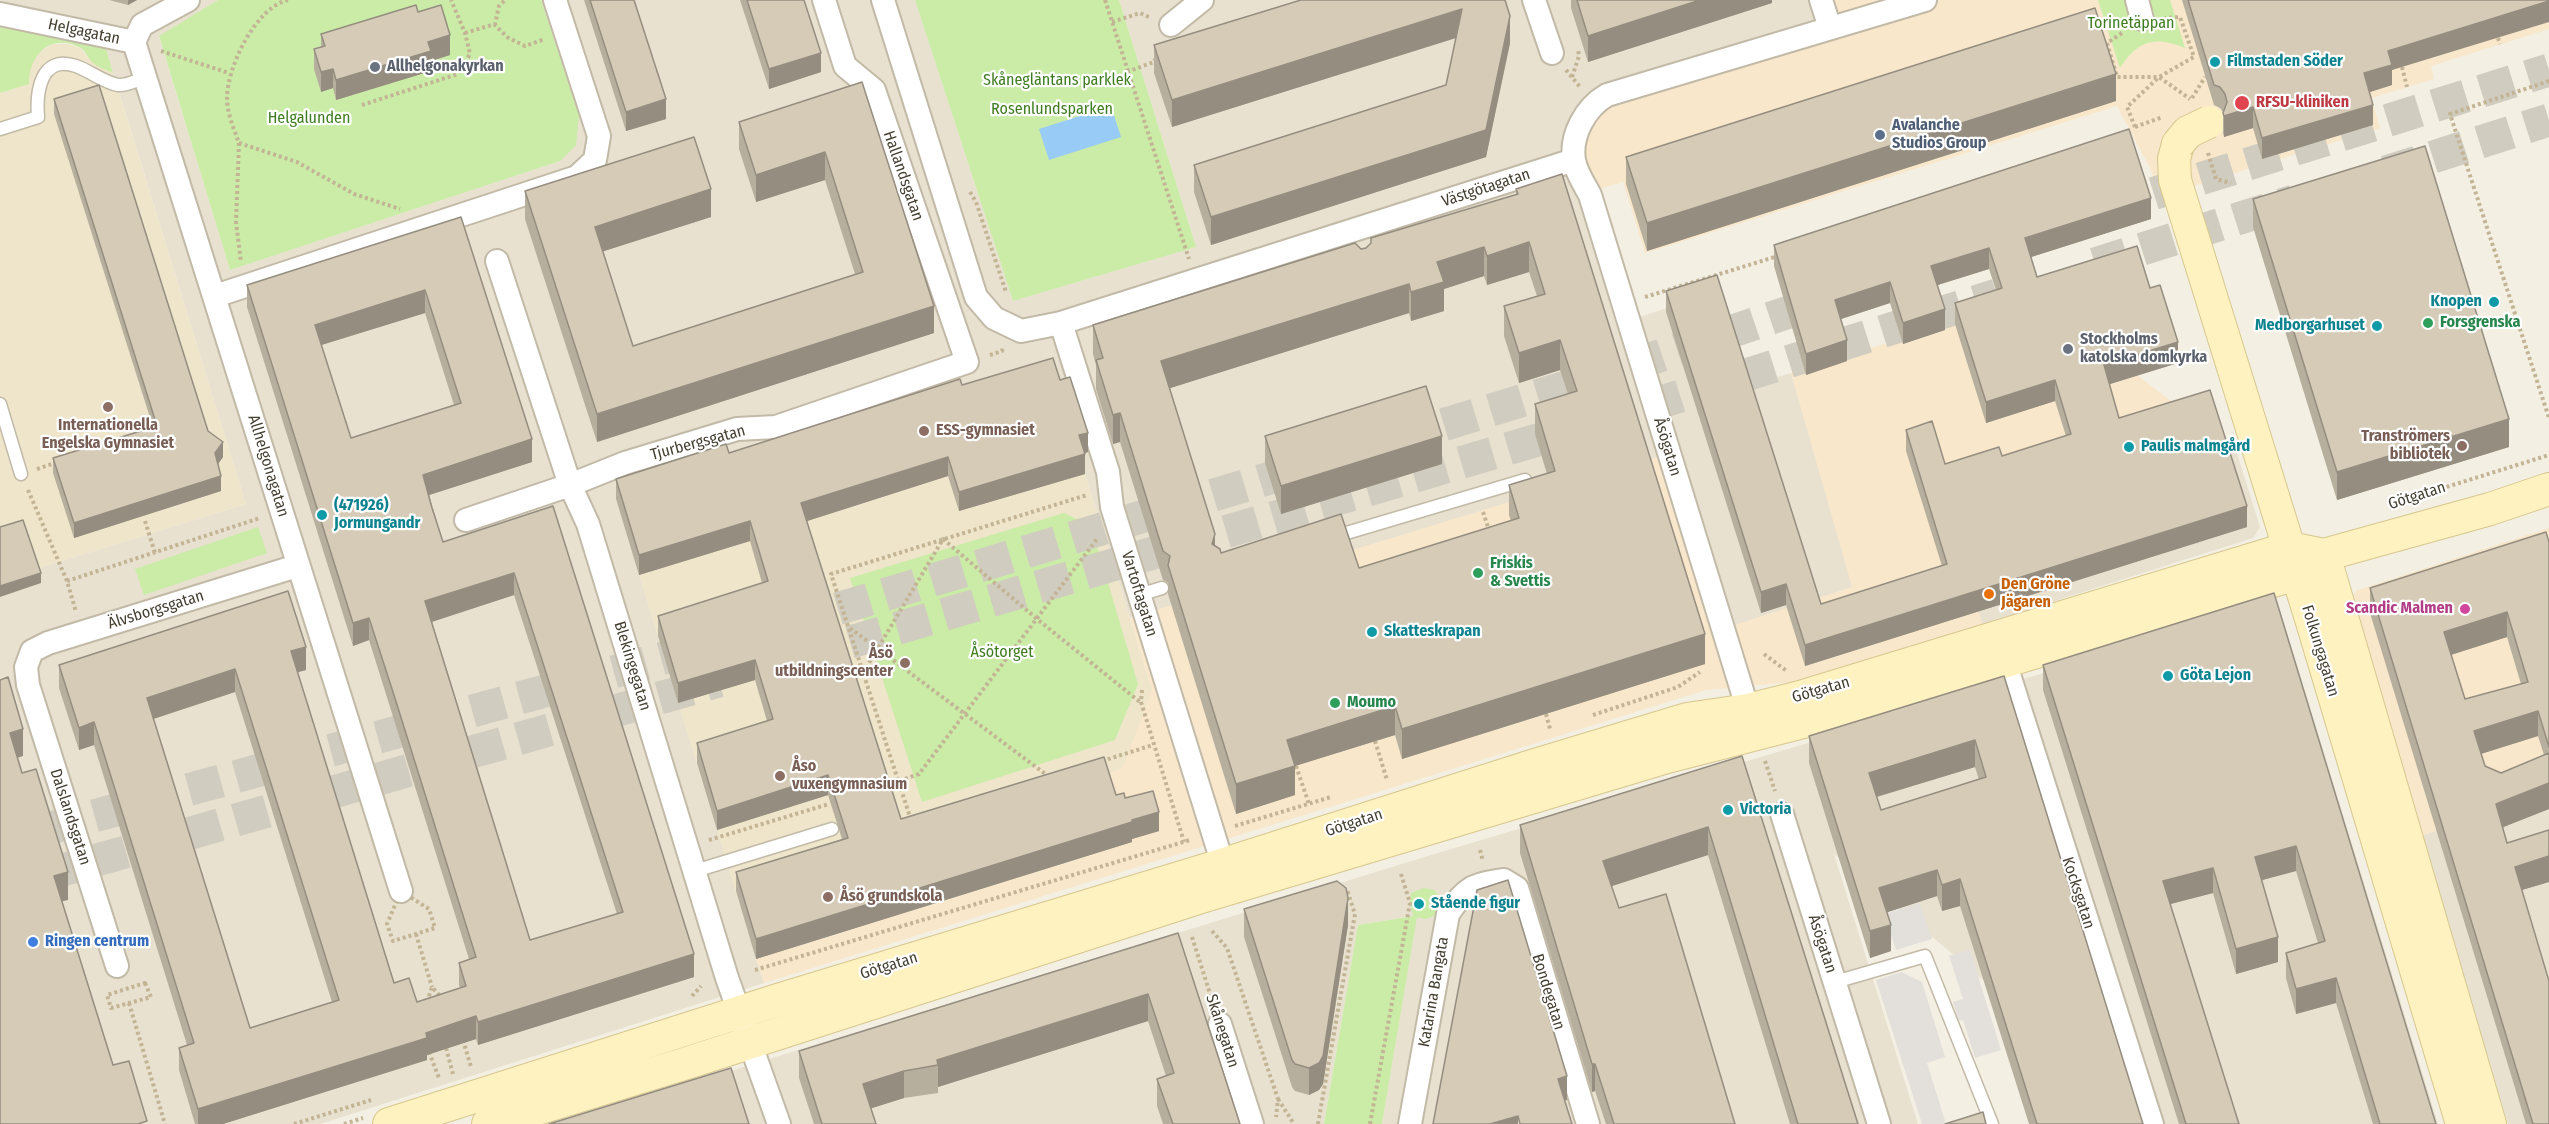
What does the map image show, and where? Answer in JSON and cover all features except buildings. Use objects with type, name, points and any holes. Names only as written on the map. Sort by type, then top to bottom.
[{"type":"street","name":"Helgagatan","points":[[0,14],[134,42],[142,25],[188,0]]},
{"type":"street","points":[[215,296],[577,177],[594,160],[599,136],[555,0]]},
{"type":"street","name":"Hallandsgatan","points":[[824,0],[845,66],[874,90],[967,362]]},
{"type":"street","name":"Hallandsgatan","points":[[883,0],[976,297],[994,318],[1007,325]]},
{"type":"street","points":[[1172,25],[1202,0]]},
{"type":"street","points":[[1534,0],[1552,53]]},
{"type":"street","points":[[1821,0],[1830,28]]},
{"type":"street","points":[[1574,160],[1578,129],[1594,103],[1607,95],[1925,0]]},
{"type":"street","name":"Allhelgonagatan","points":[[134,42],[401,891]]},
{"type":"street","name":"Folkungagatan","points":[[2199,128],[2174,159],[2175,180],[2293,561],[2462,1124]]},
{"type":"street","name":"Västgötagatan","points":[[1007,325],[1021,331],[1061,323],[1197,280],[1352,236],[1574,160]]},
{"type":"street","name":"Åsögatan","points":[[1574,160],[1590,195],[1756,736]]},
{"type":"street","name":"Blekingegatan","points":[[497,261],[570,485],[588,524],[694,871],[779,1124]]},
{"type":"street","name":"Vartoftagatan","points":[[1061,323],[1108,472],[1112,507],[1223,865]]},
{"type":"street","name":"Tjurbergsgatan","points":[[466,520],[570,485],[609,468],[737,429],[776,427],[967,362]]},
{"type":"street","name":"Götgatan","points":[[1756,736],[1800,697],[2293,561],[2324,555],[2548,494]]},
{"type":"street","name":"Folkungagatan","points":[[2324,555],[2490,1124]]},
{"type":"street","name":"Götgatan","points":[[488,1124],[687,1063],[1192,899],[1607,775],[1756,736],[2005,662],[2293,561]]},
{"type":"street","name":"Älvsborgsgatan","points":[[26,667],[32,651],[48,643],[297,566]]},
{"type":"street","name":"Kocksgatan","points":[[2005,662],[2152,1124]]},
{"type":"street","name":"Dalslandsgatan","points":[[26,667],[28,685],[117,966]]},
{"type":"street","name":"Götgatan","points":[[389,1124],[740,1012],[1223,865],[1480,782],[1687,719],[1756,736]]},
{"type":"street","name":"Åsögatan","points":[[1782,814],[1879,1124]]},
{"type":"street","name":"Bondegatan","points":[[1489,882],[1504,880],[1517,888],[1588,1124]]},
{"type":"street","name":"Katarina Bangata","points":[[1410,1124],[1448,914],[1461,894],[1489,882]]},
{"type":"street","name":"Skånegatan","points":[[1220,1024],[1252,1124]]},
{"type":"lane","points":[[0,129],[38,117],[36,96],[44,73],[55,65],[76,66],[87,73],[120,85],[145,78]]},
{"type":"lane","points":[[0,404],[21,474]]},
{"type":"lane","points":[[1320,540],[1525,480]]},
{"type":"lane","points":[[1139,595],[1162,588]]},
{"type":"lane","points":[[694,871],[832,829]]},
{"type":"lane","points":[[1834,982],[1925,956],[1992,1124]]},
{"type":"path","points":[[244,286],[236,222],[239,143],[226,99],[229,73],[253,27],[276,1],[288,0]]},
{"type":"path","points":[[362,105],[458,74],[470,54],[465,33],[451,0]]},
{"type":"path","points":[[494,24],[500,6],[505,0]]},
{"type":"path","points":[[1105,0],[1197,280]]},
{"type":"path","points":[[2135,126],[2127,107],[2159,77],[2194,57],[2180,17]]},
{"type":"path","points":[[465,33],[494,24]]},
{"type":"path","points":[[494,24],[507,37],[525,46],[551,37]]},
{"type":"path","points":[[2498,38],[2500,44]]},
{"type":"path","points":[[134,42],[229,73]]},
{"type":"path","points":[[2107,43],[2117,76],[2159,77],[2192,100],[2216,179],[2231,183]]},
{"type":"path","points":[[1552,53],[1594,103]]},
{"type":"path","points":[[2402,67],[2407,87]]},
{"type":"path","points":[[2549,81],[2450,114],[2549,418]]},
{"type":"path","points":[[239,143],[297,162],[354,194],[441,222]]},
{"type":"path","points":[[1624,304],[1783,254]]},
{"type":"path","points":[[967,362],[1002,351],[1007,325]]},
{"type":"path","name":"Götgatan","points":[[2390,505],[2549,455]]},
{"type":"path","points":[[65,460],[21,474],[67,581],[82,632]]},
{"type":"path","points":[[1477,494],[1490,534]]},
{"type":"path","points":[[912,824],[831,574],[1087,495]]},
{"type":"path","points":[[67,581],[282,511]]},
{"type":"path","points":[[146,521],[155,552]]},
{"type":"path","points":[[888,785],[919,774],[1100,536]]},
{"type":"path","points":[[943,539],[1037,619],[1141,702],[1153,745],[1096,763]]},
{"type":"path","points":[[863,673],[943,539]]},
{"type":"path","points":[[849,627],[1051,778],[1040,782]]},
{"type":"path","points":[[1546,714],[1550,729]]},
{"type":"path","points":[[1756,736],[1782,814]]},
{"type":"path","points":[[1375,741],[1387,780]]},
{"type":"path","name":"Götgatan","points":[[755,970],[1184,842],[1153,745]]},
{"type":"path","points":[[1296,766],[1309,804]]},
{"type":"path","points":[[687,847],[829,804]]},
{"type":"path","points":[[1370,1124],[1410,903],[1401,874]]},
{"type":"path","points":[[1318,1124],[1355,914],[1347,890]]},
{"type":"path","points":[[387,924],[393,941],[435,928],[429,909]]},
{"type":"path","name":"Skånegatan","points":[[1212,931],[1227,948],[1278,1098],[1294,1124]]},
{"type":"path","points":[[417,934],[432,987],[447,1004]]},
{"type":"path","name":"Skånegatan","points":[[1192,937],[1220,1024]]},
{"type":"path","points":[[146,983],[151,997],[129,1003],[111,1008],[107,995],[146,983]]},
{"type":"path","points":[[426,1005],[432,987]]},
{"type":"path","points":[[129,1003],[165,1124]]},
{"type":"path","points":[[461,1033],[472,1068]]},
{"type":"path","points":[[426,1044],[439,1079]]},
{"type":"path","points":[[446,1048],[453,1074]]},
{"type":"path","name":"Skånegatan","points":[[1276,1124],[1278,1098]]},
{"type":"shaded area","points":[[0,0],[218,0],[159,37],[230,270],[560,161],[579,115],[541,0],[915,0],[1013,301],[1196,247],[1119,0],[1819,0],[1827,27],[1579,121],[1633,319],[1720,291],[1750,385],[1791,373],[1853,587],[1723,629],[1669,454],[1130,618],[1079,455],[616,499],[764,983],[320,1124],[0,1124],[0,596],[36,569],[246,504],[105,46],[0,22]]},
{"type":"shaded area","points":[[1819,0],[2549,0],[2549,29],[2431,66],[2434,79],[2371,98],[2380,128],[2158,197],[2151,170],[2117,106],[1645,253],[1623,182],[1590,192],[1579,121],[1591,103],[1827,27]]},
{"type":"shaded area","name":"Internationella Engelska Gymnasiet","points":[[54,44],[68,44],[80,48],[92,62],[113,73],[246,504],[36,569],[0,596],[0,93],[29,84],[28,71],[33,60],[42,50]]},
{"type":"shaded area","points":[[2060,289],[2072,326],[2236,450],[1959,536],[1982,624],[1802,681],[1706,690],[764,983],[756,959],[1132,842],[1104,776],[1152,690],[1130,618],[1670,453],[1723,629],[1852,587],[1791,373]]},
{"type":"shaded area","points":[[2236,450],[2260,527],[2253,538],[1982,624],[1959,537]]},
{"type":"shaded area","name":"Åsö utbildningscenter","points":[[1079,455],[1152,690],[1123,767],[1104,776],[1124,812],[1132,842],[756,959],[616,499]]},
{"type":"shaded area","points":[[2549,528],[2549,794],[2420,836],[2350,608],[2355,591]]},
{"type":"shaded area","points":[[2266,607],[2281,613],[2438,1124],[2154,1124],[1834,854],[1918,1124],[1382,1124],[1417,915],[1358,925],[1324,1124],[558,1124],[1431,855]]},
{"type":"shaded area","points":[[2549,794],[2549,1124],[2508,1124],[2420,836]]},
{"type":"shaded area","points":[[1920,903],[1932,939],[1896,950],[1884,914]]},
{"type":"shaded area","points":[[1970,950],[2001,1050],[1975,1058],[1963,1020],[1959,1021],[1953,1002],[1963,999],[1949,956]]},
{"type":"shaded area","points":[[1902,972],[1922,982],[1945,1057],[1927,1063],[1946,1124],[1922,1124],[1876,980]]},
{"type":"green space","name":"Helgalunden","points":[[218,0],[541,0],[579,115],[576,145],[560,161],[230,270],[159,36]]},
{"type":"green space","name":"Rosenlundsparken","points":[[915,0],[1119,0],[1196,247],[1013,301]]},
{"type":"green space","name":"Torinetäppan","points":[[2098,0],[2170,0],[2185,48],[2165,42],[2148,43],[2134,51],[2120,68]]},
{"type":"green space","points":[[0,22],[105,45],[113,73],[94,64],[79,47],[69,43],[59,43],[43,49],[37,56],[32,64],[29,84],[0,93]]},
{"type":"green space","name":"Åsötorget","points":[[1064,513],[1091,526],[1138,684],[1115,740],[922,802],[850,578]]},
{"type":"green space","points":[[258,527],[267,553],[144,595],[135,569]]},
{"type":"green space","points":[[1424,888],[1435,890],[1441,900],[1437,915],[1425,919],[1417,917],[1382,1124],[1324,1124],[1358,925],[1413,916],[1410,903],[1411,893]]},
{"type":"water","points":[[1111,106],[1121,137],[1049,160],[1039,129]]},
{"type":"tunnel","points":[[2107,208],[2549,70]]},
{"type":"tunnel","points":[[2386,172],[2549,120]]},
{"type":"tunnel","points":[[2095,264],[2294,201]]},
{"type":"tunnel","points":[[803,656],[1599,422],[1997,295]]},
{"type":"tunnel","points":[[1397,439],[1586,381],[1830,298]]},
{"type":"tunnel","points":[[791,623],[1313,465]]},
{"type":"tunnel","points":[[0,842],[707,646]]},
{"type":"tunnel","points":[[0,888],[719,681]]},
{"type":"place","name":"Filmstaden Söder","points":[[2215,62]]},
{"type":"place","name":"Allhelgonakyrkan","points":[[375,67]]},
{"type":"place","name":"RFSU-kliniken","points":[[2242,103]]},
{"type":"place","name":"Avalanche Studios Group","points":[[1880,135]]},
{"type":"place","name":"Knopen","points":[[2494,302]]},
{"type":"place","name":"Forsgrenska","points":[[2428,323]]},
{"type":"place","name":"Medborgarhuset","points":[[2377,326]]},
{"type":"place","name":"Stockholms katolska domkyrka","points":[[2068,349]]},
{"type":"place","name":"Internationella Engelska Gymnasiet","points":[[108,407]]},
{"type":"place","name":"ESS-gymnasiet","points":[[924,431]]},
{"type":"place","name":"Tranströmers bibliotek","points":[[2462,446]]},
{"type":"place","name":"Paulis malmgård","points":[[2129,447]]},
{"type":"place","name":"(471926) Jormungandr","points":[[322,515]]},
{"type":"place","name":"Friskis & Svettis","points":[[1478,573]]},
{"type":"place","name":"Den Gröne Jägaren","points":[[1989,594]]},
{"type":"place","name":"Scandic Malmen","points":[[2465,609]]},
{"type":"place","name":"Skatteskrapan","points":[[1372,632]]},
{"type":"place","name":"Åsö utbildningscenter","points":[[905,663]]},
{"type":"place","name":"Göta Lejon","points":[[2168,676]]},
{"type":"place","name":"Moumo","points":[[1335,703]]},
{"type":"place","name":"Åso vuxengymnasium","points":[[780,776]]},
{"type":"place","name":"Victoria","points":[[1728,810]]},
{"type":"place","name":"Åsö grundskola","points":[[828,897]]},
{"type":"place","name":"Stående figur","points":[[1419,904]]},
{"type":"place","name":"Ringen centrum","points":[[33,942]]},
{"type":"park label","name":"Skånegläntans parklek","points":[[1057,81]]}]
